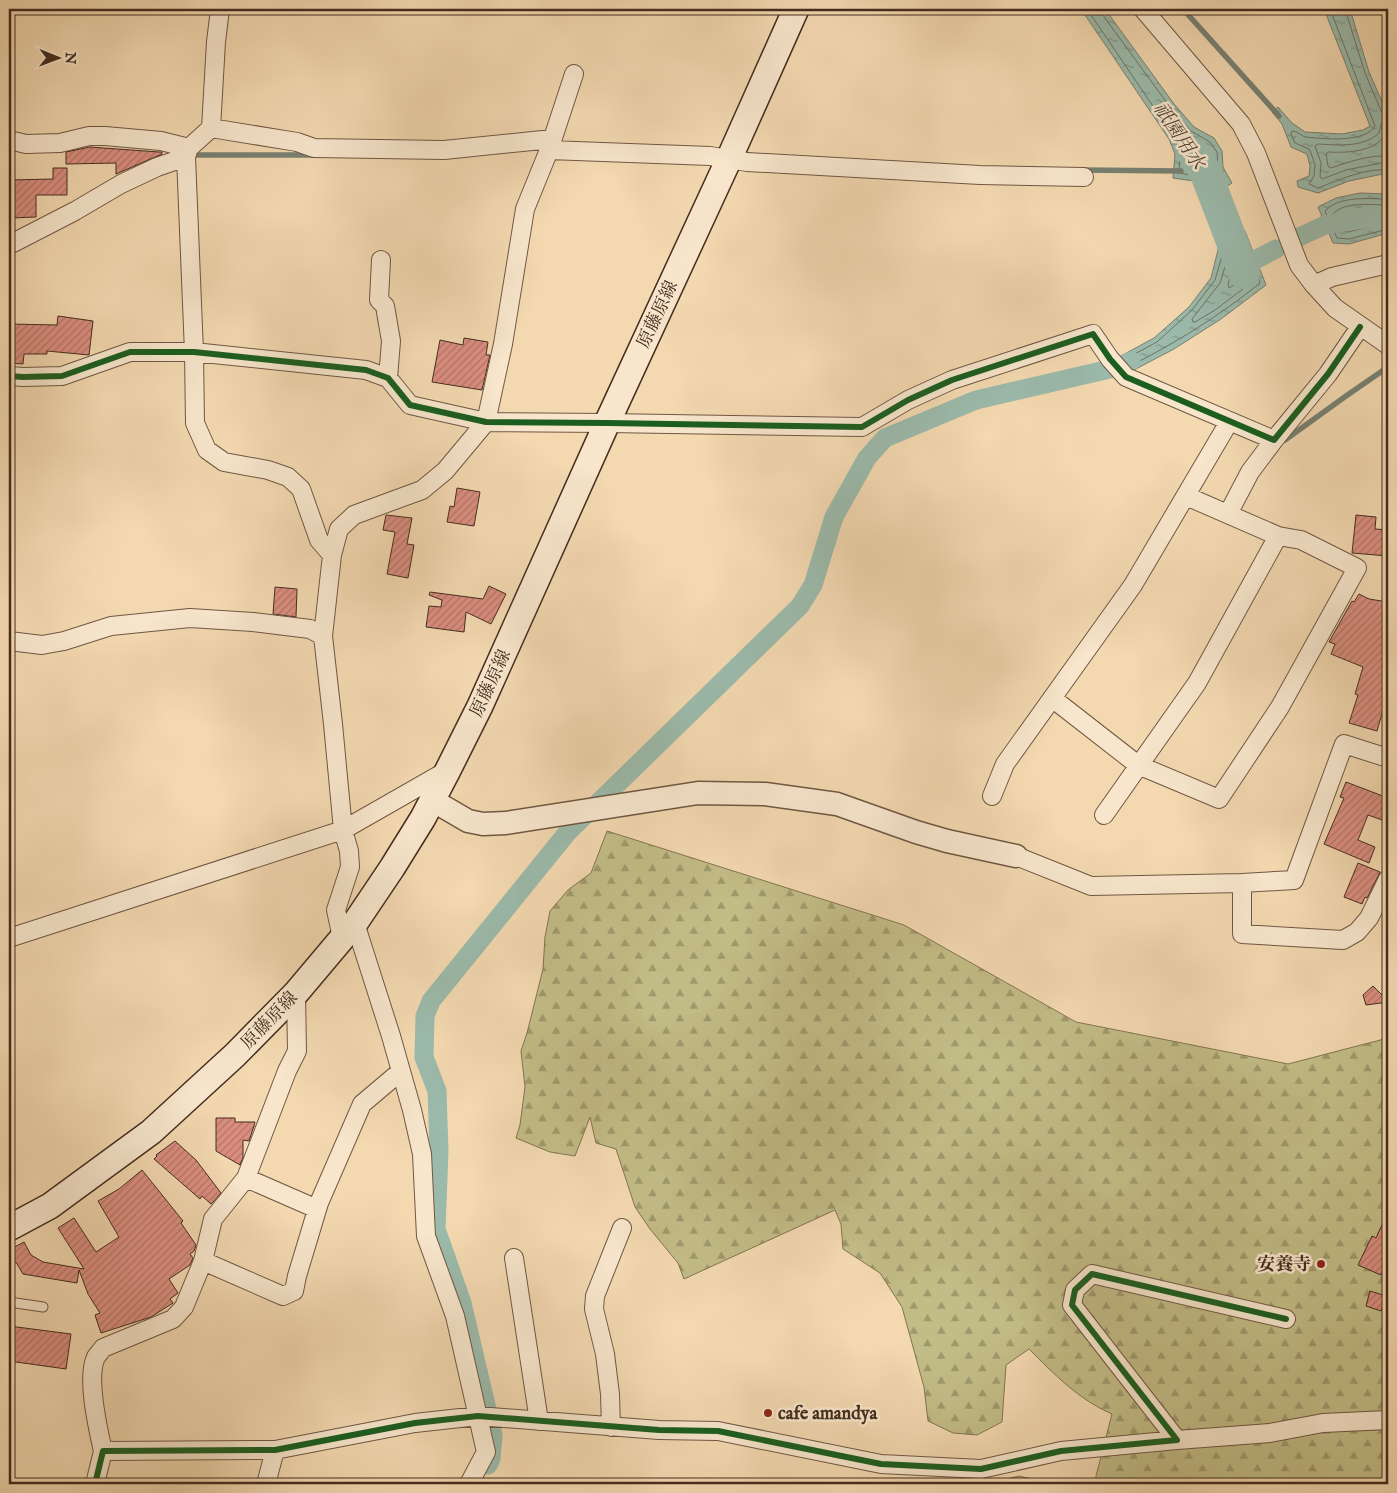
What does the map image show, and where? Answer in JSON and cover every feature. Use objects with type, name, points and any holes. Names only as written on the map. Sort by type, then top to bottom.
[{"type":"main road","name":"原藤原線","points":[[9,1228],[50,1206],[151,1132],[236,1055],[296,993],[349,931],[392,868],[432,800],[484,697],[796,9]]},
{"type":"street","points":[[9,245],[75,211],[121,184],[187,153],[211,128],[220,9]]},
{"type":"street","points":[[1143,9],[1241,124],[1256,153],[1299,265],[1335,308],[1388,345]]},
{"type":"street","points":[[469,1484],[486,1452],[455,1316],[426,1236],[422,1154],[412,1110],[401,1071],[349,931],[336,910],[350,867],[349,851],[343,830],[323,636],[332,555],[339,529],[354,515],[422,490],[445,471],[486,422],[503,344],[525,209],[574,74]]},
{"type":"street","points":[[211,128],[297,142],[314,148],[444,150],[550,144],[710,156],[757,162],[980,175],[1084,177]]},
{"type":"street","points":[[9,140],[26,144],[60,143],[89,136],[105,136],[161,141],[187,153]]},
{"type":"street","points":[[187,153],[195,423],[207,450],[224,462],[268,470],[288,478],[301,489],[319,540],[332,555]]},
{"type":"street","points":[[381,260],[379,300],[385,306],[391,341],[388,378]]},
{"type":"street","points":[[1314,285],[1332,277],[1388,264]]},
{"type":"street","points":[[1228,514],[1250,472],[1328,374],[1360,327]]},
{"type":"street","points":[[9,376],[62,376],[130,352],[194,352],[366,370],[388,378],[410,405],[486,422],[862,427],[908,400],[952,380],[1093,334],[1110,360],[1126,378],[1274,440]]},
{"type":"street","points":[[992,796],[1005,764],[1133,585],[1229,422]]},
{"type":"street","points":[[1052,698],[1138,765],[1219,799],[1280,707],[1357,568],[1301,540],[1278,536],[1186,496]]},
{"type":"street","points":[[1104,815],[1196,683],[1278,536]]},
{"type":"street","points":[[9,642],[42,645],[64,641],[112,626],[190,618],[253,622],[310,629],[323,636]]},
{"type":"street","points":[[432,800],[468,822],[483,824],[506,823],[698,793],[765,794],[837,804],[916,832],[947,841],[1016,856],[1091,886],[1242,883],[1294,880],[1344,744],[1387,751]]},
{"type":"street","points":[[9,938],[343,830],[448,770]]},
{"type":"street","points":[[1242,883],[1242,934],[1343,940],[1357,932],[1369,918],[1388,879]]},
{"type":"street","points":[[95,1484],[103,1451],[93,1400],[93,1368],[96,1358],[103,1348],[173,1319],[184,1307],[203,1261],[213,1219],[246,1178],[287,1071],[297,1051],[296,993]]},
{"type":"street","points":[[203,1261],[283,1296],[294,1291],[318,1209],[362,1104],[401,1071]]},
{"type":"street","points":[[246,1178],[318,1209]]},
{"type":"street","points":[[611,1426],[610,1394],[605,1354],[594,1309],[595,1296],[622,1228]]},
{"type":"street","points":[[514,1258],[539,1420]]},
{"type":"street","points":[[1177,1440],[1072,1305],[1075,1290],[1092,1274],[1286,1319]]},
{"type":"street","points":[[103,1451],[275,1450],[415,1423],[478,1416],[659,1430],[718,1431],[881,1464],[981,1470],[1061,1451],[1270,1433],[1323,1423],[1388,1420]]},
{"type":"street","points":[[266,1484],[275,1450]]},
{"type":"lane","points":[[9,1302],[43,1306]]},
{"type":"green space","points":[[607,831],[904,925],[1076,1022],[1288,1064],[1388,1038],[1388,1484],[1069,1484],[1095,1480],[1112,1414],[1078,1394],[1029,1349],[1006,1365],[1002,1422],[977,1435],[953,1433],[928,1421],[924,1387],[902,1307],[880,1273],[843,1249],[841,1224],[835,1210],[684,1279],[678,1263],[650,1229],[635,1207],[616,1149],[596,1143],[590,1117],[575,1156],[550,1152],[516,1138],[520,1125],[525,1087],[521,1051],[543,969],[545,937],[550,911],[568,890],[591,873]]},
{"type":"green space","points":[[1019,1476],[1055,1484],[993,1484],[994,1482]]},
{"type":"water","points":[[1081,9],[1105,9],[1174,104],[1194,127],[1214,138],[1222,151],[1223,167],[1232,183],[1223,189],[1209,192],[1194,181],[1173,178],[1175,154],[1169,139]]},
{"type":"water","points":[[1324,9],[1350,9],[1369,72],[1388,115],[1388,175],[1383,174],[1349,181],[1318,193],[1298,187],[1297,181],[1309,176],[1310,166],[1307,154],[1291,147],[1282,124],[1272,112],[1278,107],[1292,123],[1305,132],[1342,134],[1363,130],[1370,126]]},
{"type":"water","points":[[1360,193],[1388,194],[1388,233],[1349,244],[1333,243],[1318,207],[1336,198]]},
{"type":"water","points":[[1245,231],[1266,285],[1221,319],[1174,349],[1132,371],[1119,357],[1154,338],[1189,307],[1211,278],[1221,238]]},
{"type":"building","points":[[90,147],[162,152],[162,154],[116,174],[116,163],[66,164],[66,152]]},
{"type":"building","points":[[53,168],[67,168],[67,195],[36,195],[36,217],[11,218],[10,180],[53,179]]},
{"type":"building","points":[[58,316],[93,321],[89,355],[47,351],[47,354],[24,354],[23,364],[9,363],[9,324],[57,325]]},
{"type":"building","points":[[464,338],[488,342],[486,355],[490,355],[482,390],[432,382],[440,340],[463,345]]},
{"type":"building","points":[[457,488],[480,492],[474,526],[447,522],[450,506],[454,507]]},
{"type":"building","points":[[386,515],[412,518],[407,544],[414,545],[408,578],[387,574],[395,532],[383,530]]},
{"type":"building","points":[[1356,515],[1376,517],[1375,529],[1388,530],[1388,556],[1352,553]]},
{"type":"building","points":[[489,586],[506,594],[491,624],[466,612],[464,632],[426,627],[429,606],[441,607],[442,600],[429,595],[430,592],[483,599]]},
{"type":"building","points":[[275,587],[297,589],[296,617],[273,614]]},
{"type":"building","points":[[1359,594],[1369,599],[1388,602],[1388,704],[1385,703],[1377,731],[1349,723],[1358,695],[1355,694],[1363,667],[1331,654],[1335,644],[1329,642],[1352,601],[1354,602]]},
{"type":"building","points":[[1346,782],[1388,798],[1388,822],[1368,815],[1358,840],[1375,847],[1369,863],[1324,844],[1344,798],[1340,797]]},
{"type":"building","points":[[1358,863],[1380,872],[1362,904],[1344,897]]},
{"type":"building","points":[[1373,986],[1388,1002],[1366,1005],[1363,995]]},
{"type":"building","points":[[216,1118],[235,1118],[235,1122],[255,1122],[249,1141],[243,1140],[243,1157],[240,1165],[216,1151]]},
{"type":"building","points":[[175,1141],[196,1160],[221,1193],[211,1204],[202,1196],[200,1199],[154,1159],[156,1155]]},
{"type":"building","points":[[142,1170],[183,1221],[181,1223],[196,1245],[194,1251],[190,1254],[193,1258],[190,1265],[169,1279],[178,1293],[170,1299],[173,1303],[151,1317],[101,1333],[95,1315],[100,1313],[88,1294],[79,1270],[77,1283],[23,1274],[16,1262],[9,1266],[9,1250],[24,1242],[31,1255],[43,1262],[84,1269],[58,1228],[74,1218],[96,1252],[119,1237],[98,1201],[119,1189]]},
{"type":"building","points":[[1388,1212],[1388,1259],[1381,1275],[1358,1265],[1372,1236],[1376,1238]]},
{"type":"building","points":[[1370,1291],[1386,1296],[1381,1311],[1366,1306]]},
{"type":"building","points":[[9,1326],[71,1334],[66,1369],[9,1361]]},
{"type":"waterway","points":[[1183,9],[1279,116]]},
{"type":"waterway","name":"祇園用水","points":[[1193,153],[1205,171],[1244,273]]},
{"type":"waterway","points":[[196,155],[314,155]]},
{"type":"waterway","points":[[1082,170],[1181,171]]},
{"type":"waterway","points":[[1297,238],[1325,225],[1388,215]]},
{"type":"waterway","points":[[1240,277],[1255,260],[1276,249]]},
{"type":"waterway","points":[[488,1465],[491,1459],[493,1435],[462,1303],[436,1229],[439,1151],[437,1091],[424,1057],[425,1016],[431,1001],[567,833],[800,606],[813,585],[834,517],[867,458],[885,438],[976,400],[1114,368],[1131,361]]},
{"type":"waterway","points":[[1285,440],[1388,367]]},
{"type":"cycle path","points":[[9,376],[62,376],[130,352],[194,352],[366,370],[388,378],[410,405],[486,422],[862,427],[908,400],[952,380],[1093,334],[1110,359],[1126,377],[1274,440],[1328,374],[1360,327]]},
{"type":"cycle path","points":[[95,1484],[103,1451],[275,1450],[415,1423],[478,1416],[659,1430],[718,1431],[881,1464],[981,1469],[1061,1451],[1177,1440],[1072,1305],[1075,1290],[1092,1274],[1286,1319]]},
{"type":"place","name":"安養寺","points":[[1321,1264]]},
{"type":"place","name":"cafe amandya","points":[[768,1413]]}]
